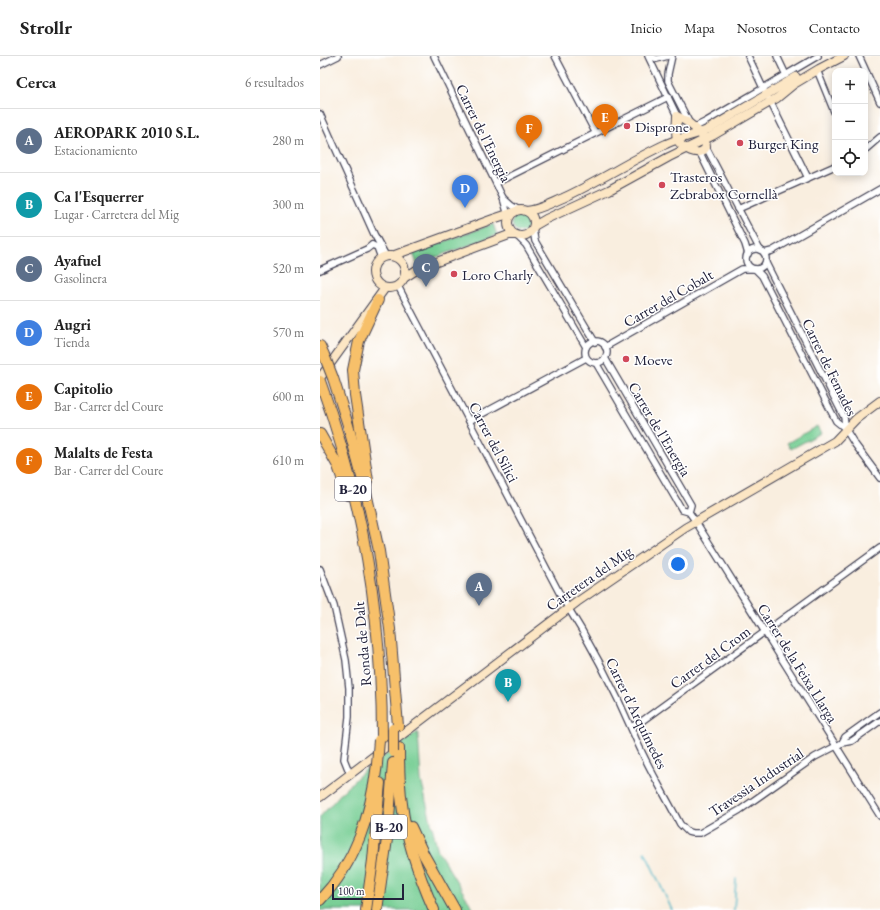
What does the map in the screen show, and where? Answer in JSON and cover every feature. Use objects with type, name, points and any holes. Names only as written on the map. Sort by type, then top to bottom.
[{"type":"highway","points":[[376,534],[353,375],[354,362],[359,341],[378,300]]},
{"type":"highway","name":"Ronda de Dalt","points":[[322,350],[333,378],[348,425],[376,534],[388,610],[393,674],[396,750]]},
{"type":"highway","name":"Ronda de Dalt","points":[[322,386],[337,431],[352,485],[362,531],[372,590],[379,655],[382,702],[377,828],[367,905]]},
{"type":"highway","points":[[320,434],[338,466],[347,489],[372,590]]},
{"type":"highway","points":[[396,750],[399,761],[404,803],[414,836],[430,868],[455,910]]},
{"type":"highway","name":"B-20","points":[[377,906],[388,832],[396,750]]},
{"type":"highway","points":[[399,761],[402,804],[410,845],[434,910]]},
{"type":"highway","points":[[320,900],[343,871],[360,837],[371,805],[379,762]]},
{"type":"main road","points":[[693,140],[687,148],[609,190],[546,219],[534,228],[527,236],[509,235],[418,269],[404,278],[398,286],[391,288],[385,288],[377,283],[373,276],[374,266],[386,258],[512,214],[541,208],[602,179],[665,144],[677,139],[704,140],[767,95],[817,64],[834,56]]},
{"type":"main road","points":[[767,95],[794,84],[816,70],[844,56]]},
{"type":"main road","points":[[677,116],[691,125],[704,140],[704,151],[700,153],[694,152],[677,139],[677,116]]},
{"type":"main road","points":[[677,129],[685,124],[691,125]]},
{"type":"main road","points":[[512,214],[533,217],[534,228]]},
{"type":"main road","points":[[512,214],[509,228],[516,236]]},
{"type":"main road","points":[[386,258],[399,260],[403,264],[405,272],[404,278]]},
{"type":"main road","points":[[320,378],[378,300],[385,288]]},
{"type":"main road","name":"Carretera del Mig","points":[[322,797],[350,774],[569,608],[681,531],[836,441],[856,419],[880,401]]},
{"type":"street","points":[[320,65],[338,56]]},
{"type":"street","name":"Carrer de l'Energia","points":[[434,56],[512,214]]},
{"type":"street","points":[[555,56],[595,132]]},
{"type":"street","points":[[650,56],[657,59],[668,56]]},
{"type":"street","points":[[650,56],[677,116]]},
{"type":"street","points":[[672,56],[668,81],[691,125],[701,124],[767,95],[786,74],[811,58],[818,56]]},
{"type":"street","points":[[748,56],[808,178]]},
{"type":"street","points":[[777,56],[786,74]]},
{"type":"street","points":[[859,56],[880,102]]},
{"type":"street","points":[[816,70],[832,107]]},
{"type":"street","points":[[496,183],[595,132],[668,97]]},
{"type":"street","points":[[320,114],[386,258]]},
{"type":"street","points":[[868,147],[880,137]]},
{"type":"street","points":[[704,140],[738,209],[766,258],[766,263],[763,267],[754,269]]},
{"type":"street","points":[[700,153],[746,244],[748,254],[742,269]]},
{"type":"street","points":[[738,209],[832,167]]},
{"type":"street","points":[[748,254],[754,250],[762,252],[772,251],[880,189]]},
{"type":"street","name":"Carrer de l'Energia","points":[[503,198],[512,206],[512,214]]},
{"type":"street","points":[[534,228],[535,241],[595,342]]},
{"type":"street","points":[[320,270],[367,249],[372,245],[374,234]]},
{"type":"street","points":[[516,236],[525,243],[586,347]]},
{"type":"street","points":[[372,245],[377,247],[380,255],[386,258]]},
{"type":"street","points":[[746,261],[749,266],[762,276],[836,421],[846,430]]},
{"type":"street","name":"Carrer de Femades","points":[[766,263],[844,417],[846,430],[880,478]]},
{"type":"street","name":"Carrer del Cobalt","points":[[605,347],[742,269],[754,269]]},
{"type":"street","name":"Carrer del Silici","points":[[398,286],[561,596],[569,608]]},
{"type":"street","points":[[590,343],[601,343],[605,347],[605,358],[601,362],[596,363],[589,361],[586,358],[586,347],[590,343]]},
{"type":"street","points":[[469,421],[586,358]]},
{"type":"street","name":"Carrer de l'Energia","points":[[605,358],[691,505],[689,512]]},
{"type":"street","name":"Carrer de l'Energia","points":[[596,363],[678,504],[682,510],[689,512],[696,522]]},
{"type":"street","name":"Carrer de la Feixa Llarga","points":[[696,522],[880,816]]},
{"type":"street","name":"Carrer del Crom","points":[[631,727],[642,721],[880,548]]},
{"type":"street","points":[[320,569],[334,606],[346,660],[349,688],[349,718],[344,760],[350,774]]},
{"type":"street","name":"Carrer d'Arquímedes","points":[[569,608],[596,658],[669,803],[684,829]]},
{"type":"street","name":"Travessia Industrial","points":[[842,743],[845,737],[880,712]]},
{"type":"street","name":"Travessia Industrial","points":[[684,829],[692,834],[700,833],[706,830],[740,810],[815,757],[842,743],[852,741],[880,721]]},
{"type":"green space","points":[[521,214],[527,217],[530,223],[527,229],[521,232],[515,229],[512,223],[515,217]]},
{"type":"green space","points":[[493,224],[497,235],[417,264],[413,253]]},
{"type":"green space","points":[[817,426],[821,433],[791,449],[787,443]]},
{"type":"green space","points":[[418,732],[421,780],[438,851],[474,910],[320,910],[320,817],[344,790],[366,769]]},
{"type":"waterway","points":[[645,852],[672,910]]},
{"type":"waterway","points":[[734,910],[736,879]]},
{"type":"place","name":"Disprone","points":[[627,126]]},
{"type":"place","name":"Capitolio","points":[[605,137]]},
{"type":"place","name":"Burger King","points":[[740,143]]},
{"type":"place","name":"Malalts de Festa","points":[[529,148]]},
{"type":"place","name":"Trasteros Zebrabox Cornellà","points":[[662,185]]},
{"type":"place","name":"Augri","points":[[465,208]]},
{"type":"place","name":"Loro Charly","points":[[454,274]]},
{"type":"place","name":"Ayafuel","points":[[426,287]]},
{"type":"place","name":"Moeve","points":[[626,359]]},
{"type":"place","name":"AEROPARK 2010 S.L.","points":[[479,606]]},
{"type":"place","name":"Ca l'Esquerrer","points":[[508,702]]}]
